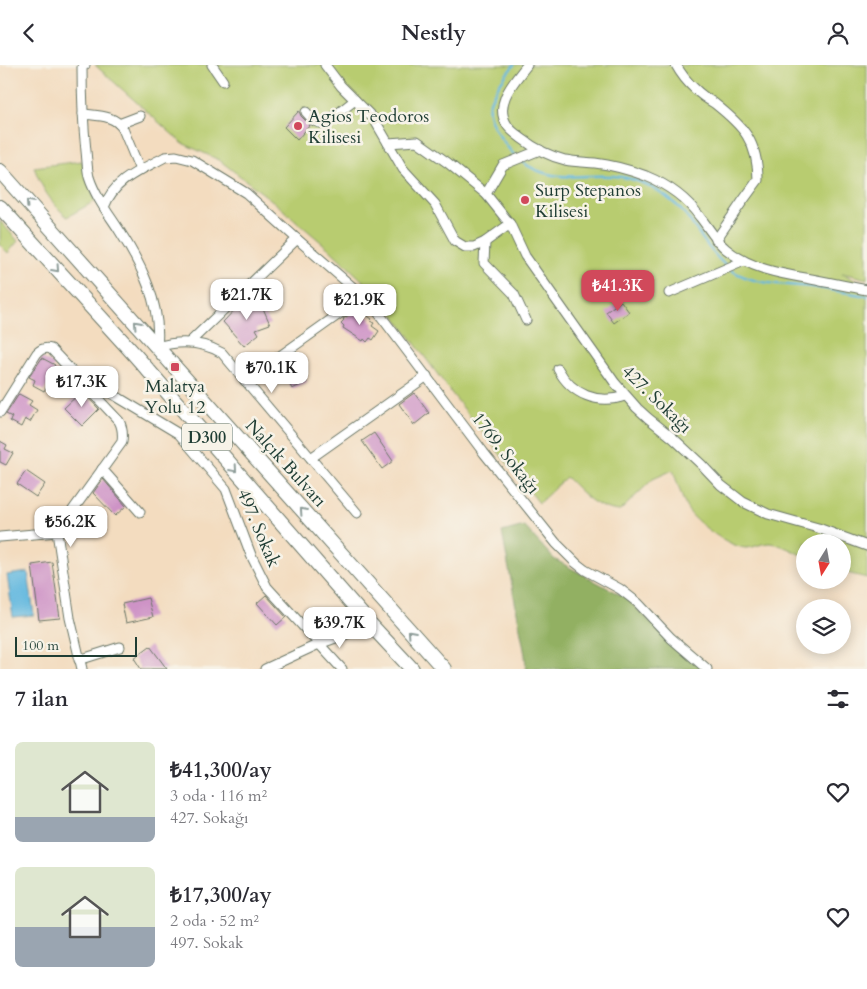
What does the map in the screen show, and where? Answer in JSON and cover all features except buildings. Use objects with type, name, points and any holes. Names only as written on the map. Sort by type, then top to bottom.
[{"type":"highway","name":"Nalçık Bulvarı","points":[[0,171],[444,669]]},
{"type":"highway","name":"D300","points":[[0,207],[134,354],[371,625],[412,669]]},
{"type":"street","points":[[212,65],[224,81]]},
{"type":"street","points":[[325,65],[341,86],[374,119],[403,169],[434,203],[455,241],[461,246],[469,247],[485,242],[510,224]]},
{"type":"street","points":[[527,65],[507,92],[503,104],[504,116],[508,126],[526,142],[540,150],[566,160],[595,163],[623,169],[657,181],[685,200],[699,215],[716,240],[726,250],[744,261],[777,273],[867,289]]},
{"type":"street","points":[[676,65],[696,90],[740,126],[750,142],[757,161],[758,180],[716,240]]},
{"type":"street","points":[[83,66],[84,115],[89,176],[104,207],[129,246],[146,280],[158,321],[157,347],[176,343],[190,343],[209,346],[222,353],[357,513]]},
{"type":"street","points":[[306,112],[315,122],[324,124],[355,100]]},
{"type":"street","points":[[84,115],[109,118],[120,124],[140,171]]},
{"type":"street","points":[[120,124],[140,115]]},
{"type":"street","name":"427. Sokağı","points":[[388,143],[417,141],[486,194],[510,224],[525,256],[605,370],[626,396],[648,418],[680,445],[721,485],[743,502],[768,514],[818,528],[867,546]]},
{"type":"street","points":[[486,194],[503,165],[540,150]]},
{"type":"street","name":"1769. Sokağı","points":[[104,207],[110,194],[119,183],[165,157],[176,156],[192,160],[246,193],[371,303],[484,453],[556,543],[585,570],[620,589],[638,603],[671,638],[707,669]]},
{"type":"street","points":[[190,343],[297,239]]},
{"type":"street","points":[[485,242],[484,263],[514,294],[526,320]]},
{"type":"street","points":[[669,293],[744,261]]},
{"type":"street","points":[[245,381],[363,297]]},
{"type":"street","points":[[0,412],[37,353],[44,348],[51,349],[119,421],[123,433],[122,441],[57,532],[70,618],[81,665],[120,647]]},
{"type":"street","points":[[558,369],[569,385],[586,396],[612,399],[626,396]]},
{"type":"street","points":[[311,459],[427,376]]},
{"type":"street","name":"497. Sokak","points":[[84,384],[104,389],[179,434],[226,489],[251,555],[268,587],[342,669]]},
{"type":"street","points":[[102,469],[140,511]]},
{"type":"street","points":[[0,537],[57,532]]},
{"type":"street","points":[[265,669],[319,644],[371,625]]},
{"type":"green space","points":[[95,65],[867,65],[867,279],[842,273],[867,287],[867,578],[851,574],[851,534],[796,534],[796,552],[773,543],[746,548],[739,547],[722,539],[696,520],[690,513],[684,502],[673,470],[653,479],[620,511],[611,510],[596,504],[566,477],[539,503],[453,395],[381,298],[328,248],[274,202],[219,160],[182,143]]},
{"type":"green space","points":[[82,161],[95,201],[67,217],[47,194],[34,167]]},
{"type":"green space","points":[[0,221],[18,241],[8,253],[0,245]]},
{"type":"green space","points":[[524,526],[554,559],[626,598],[679,650],[704,669],[526,669],[502,532]]},
{"type":"water","points":[[28,572],[34,615],[13,617],[7,575]]},
{"type":"waterway","points":[[514,65],[494,93],[489,109],[493,124],[516,157]]},
{"type":"waterway","points":[[521,161],[536,170],[550,175],[624,177],[653,188],[686,215],[710,249],[727,267]]},
{"type":"waterway","points":[[731,270],[761,282],[813,287],[867,296]]},
{"type":"place","name":"Agios Teodoros Kilisesi","points":[[298,126]]},
{"type":"place","name":"Surp Stepanos Kilisesi","points":[[525,200]]},
{"type":"place","name":"Malatya Yolu 12","points":[[175,367]]}]
